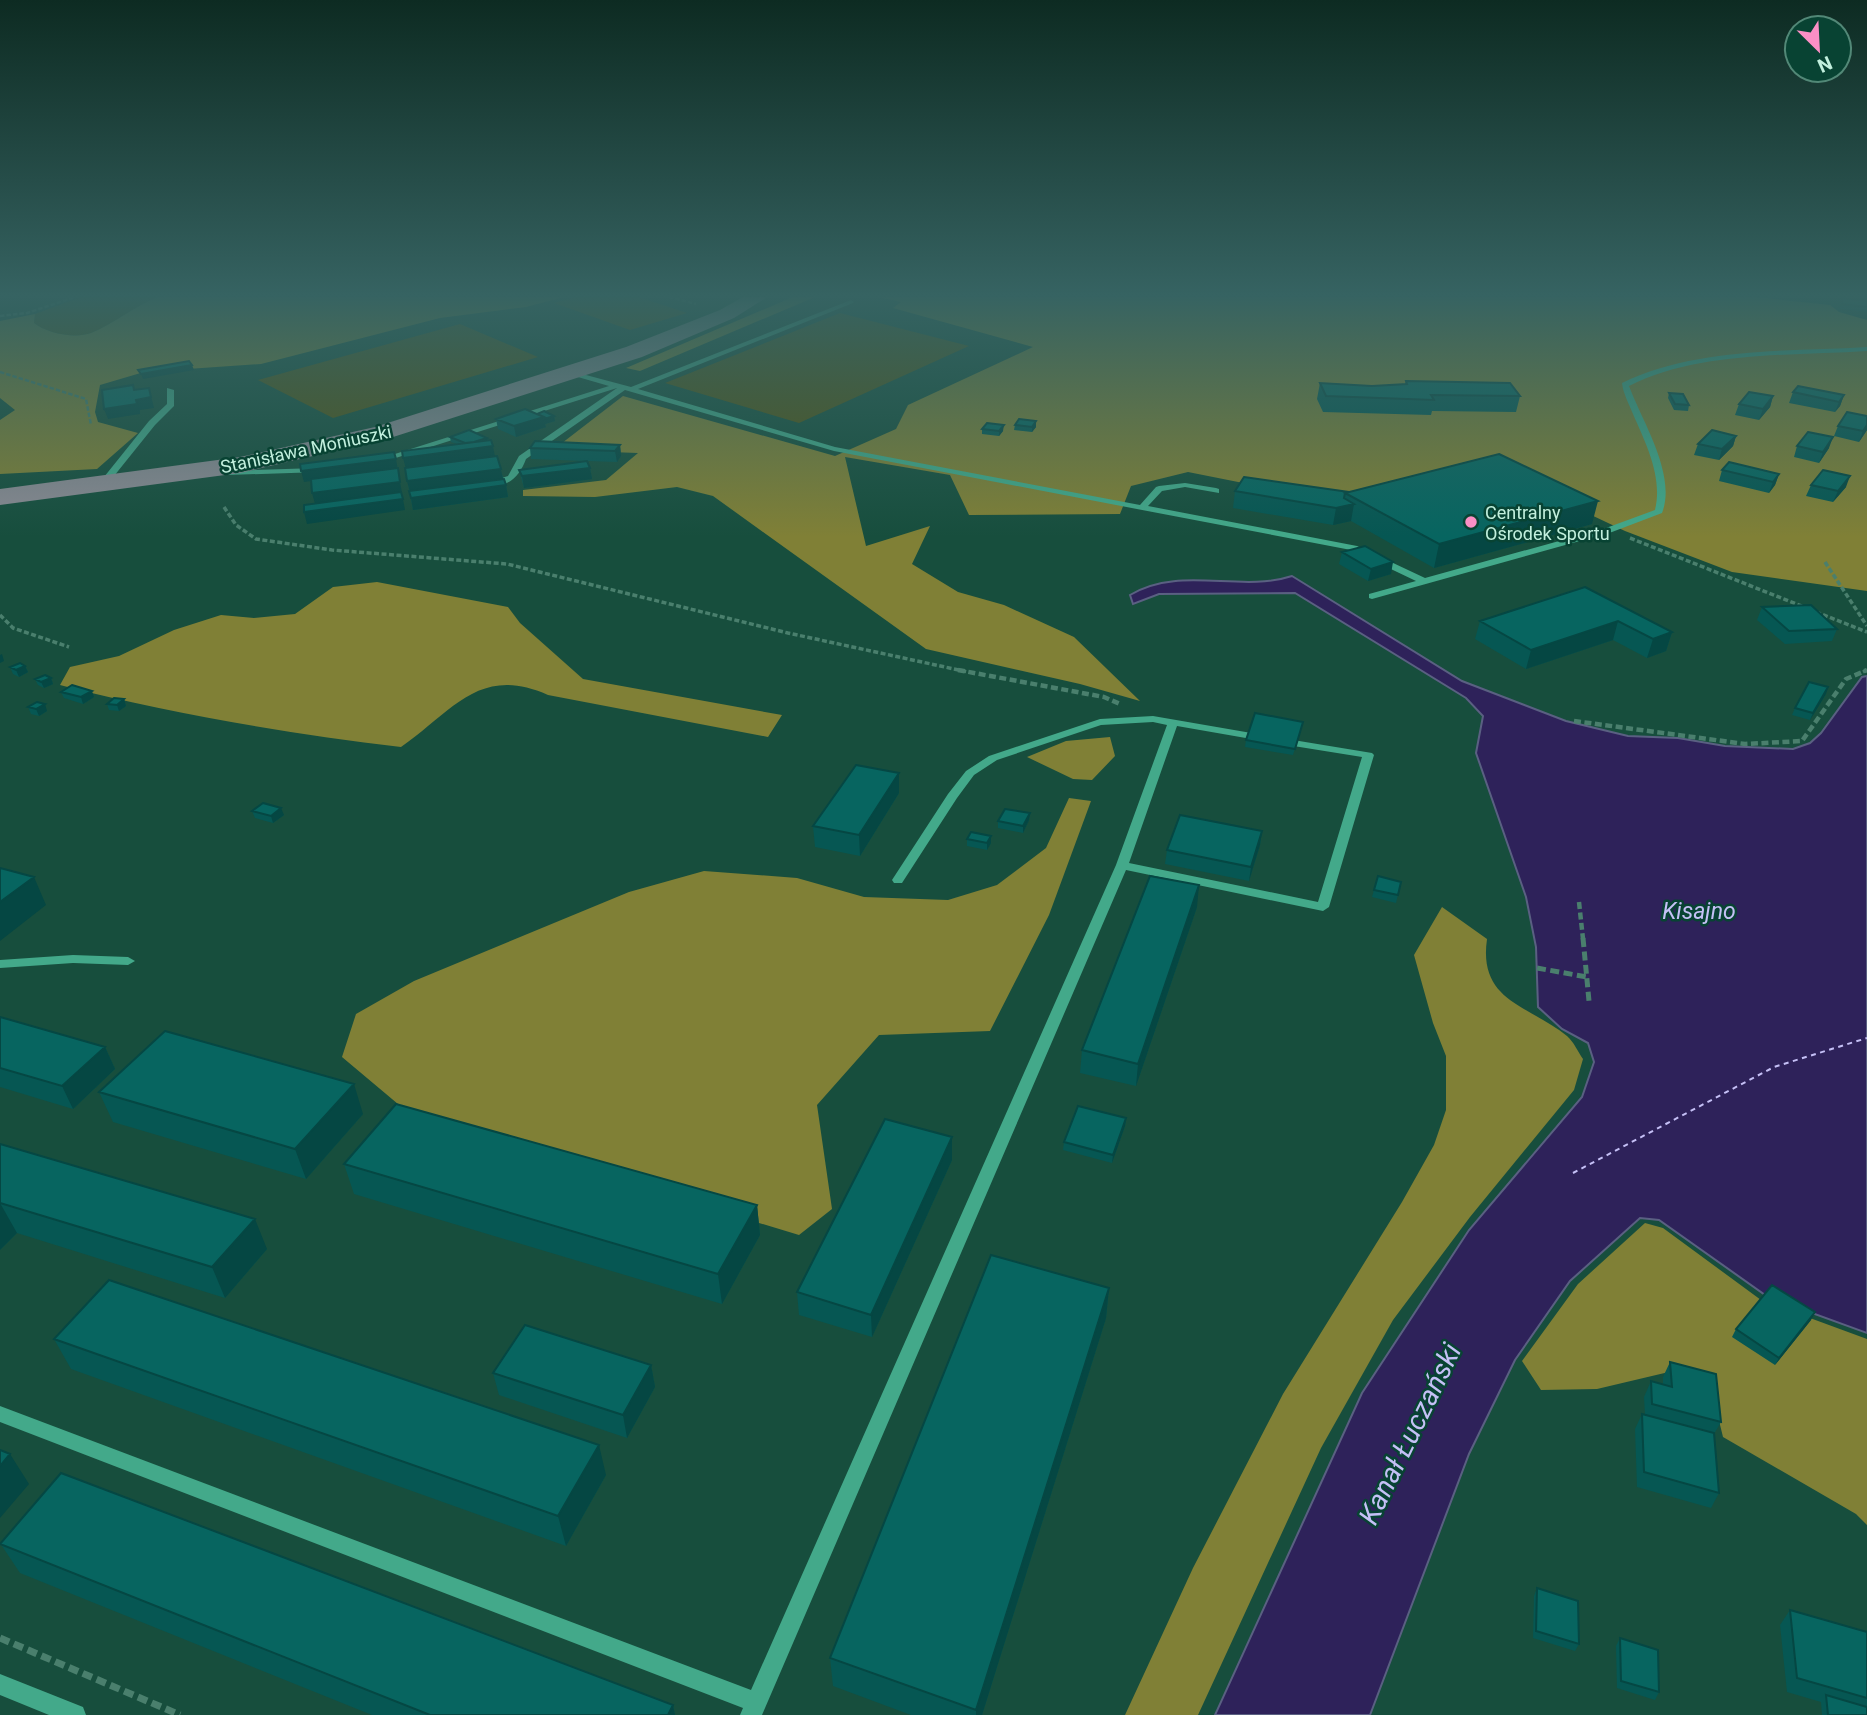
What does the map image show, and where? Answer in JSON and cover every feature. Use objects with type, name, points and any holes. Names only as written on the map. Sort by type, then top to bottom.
[{"type":"main road","name":"Stanisława Moniuszki","points":[[0,497],[199,472],[297,454],[381,433],[561,377]]},
{"type":"street","points":[[587,377],[834,449],[1354,548],[1423,581]]},
{"type":"street","points":[[373,462],[651,377]]},
{"type":"street","points":[[1372,596],[1609,530],[1659,511],[1663,503],[1642,422],[1625,384],[1636,377]]},
{"type":"street","points":[[480,486],[507,482],[516,476],[522,458],[622,388]]},
{"type":"street","points":[[103,484],[152,423],[171,404],[170,390]]},
{"type":"street","points":[[199,472],[322,469]]},
{"type":"street","points":[[1143,507],[1159,489],[1185,485],[1216,491]]},
{"type":"street","points":[[898,880],[970,773],[993,758],[1100,722],[1153,719],[1367,755],[1323,907],[1122,865]]},
{"type":"street","points":[[0,1414],[753,1709],[1122,865],[1172,723]]},
{"type":"street","points":[[0,964],[73,959],[128,961]]},
{"type":"street","points":[[0,1684],[75,1715]]},
{"type":"path","points":[[18,377],[69,391],[86,399],[91,425]]},
{"type":"path","points":[[224,507],[236,526],[256,539],[332,551],[507,564],[788,633],[958,670],[1104,697],[1153,719]]},
{"type":"path","points":[[1609,530],[1867,632]]},
{"type":"path","points":[[1825,562],[1867,626]]},
{"type":"path","points":[[0,615],[12,629],[55,639],[69,647]]},
{"type":"path","points":[[1574,720],[1638,732],[1726,743],[1789,744],[1802,741],[1846,679],[1867,670]]},
{"type":"path","points":[[1579,902],[1589,1001]]},
{"type":"path","points":[[1536,968],[1587,977]]},
{"type":"path","points":[[0,1638],[180,1715]]},
{"type":"shaded area","points":[[0,377],[127,377],[100,385],[95,412],[98,422],[138,433],[97,469],[0,474],[0,420],[15,410],[0,398]]},
{"type":"shaded area","points":[[269,377],[471,377],[333,418],[258,380]]},
{"type":"shaded area","points":[[680,377],[900,377],[799,423],[665,383]]},
{"type":"shaded area","points":[[968,377],[1867,377],[1867,591],[1732,572],[1625,531],[1496,470],[1358,506],[1188,472],[1131,486],[1120,514],[969,515],[950,475],[845,457],[866,546],[930,526],[912,564],[958,592],[1004,605],[1074,637],[1140,701],[1080,684],[926,649],[713,496],[677,487],[595,497],[523,496],[523,490],[606,480],[638,453],[553,450],[623,396],[835,456],[896,429],[908,405]]},
{"type":"shaded area","points":[[377,582],[508,607],[520,623],[583,679],[782,715],[768,737],[503,685],[468,696],[401,747],[229,722],[60,685],[70,667],[119,656],[174,630],[221,615],[254,618],[295,614],[333,587]]},
{"type":"shaded area","points":[[1110,737],[1115,756],[1092,780],[1073,779],[1027,757],[1066,741]]},
{"type":"shaded area","points":[[1069,798],[1091,801],[1049,915],[990,1031],[879,1035],[817,1105],[832,1209],[799,1235],[417,1120],[342,1057],[356,1014],[414,981],[629,892],[704,871],[797,878],[864,897],[948,900],[997,885],[1046,848]]},
{"type":"shaded area","points":[[1442,907],[1487,939],[1486,960],[1490,976],[1498,989],[1509,1000],[1572,1041],[1583,1059],[1574,1090],[1470,1217],[1393,1320],[1321,1448],[1198,1715],[1125,1715],[1193,1568],[1283,1394],[1402,1202],[1434,1145],[1446,1110],[1446,1056],[1433,1023],[1414,955]]},
{"type":"shaded area","points":[[1645,1223],[1663,1228],[1761,1300],[1867,1339],[1867,1525],[1856,1514],[1723,1437],[1711,1388],[1673,1371],[1597,1389],[1541,1390],[1522,1361],[1578,1284]]},
{"type":"water","name":"Kisajno","points":[[1292,576],[1462,681],[1566,721],[1628,736],[1678,738],[1725,746],[1793,749],[1810,743],[1821,733],[1862,677],[1867,676],[1867,1333],[1768,1297],[1659,1220],[1640,1218],[1570,1281],[1515,1360],[1469,1454],[1370,1715],[1215,1715],[1362,1393],[1469,1230],[1582,1097],[1594,1062],[1588,1043],[1562,1029],[1538,1007],[1536,947],[1526,897],[1476,753],[1483,716],[1466,698],[1295,593],[1159,594],[1133,604],[1130,595],[1149,586],[1169,582],[1252,582]]},
{"type":"building","points":[[1406,381],[1510,383],[1520,396],[1431,395],[1434,400],[1326,396],[1320,383],[1372,386],[1407,384]]},
{"type":"building","points":[[133,385],[134,390],[149,388],[151,397],[136,400],[137,404],[104,409],[102,390]]},
{"type":"building","points":[[1798,386],[1844,395],[1839,402],[1793,392]]},
{"type":"building","points":[[1749,392],[1773,396],[1763,409],[1739,404]]},
{"type":"building","points":[[1669,393],[1683,394],[1689,405],[1675,404]]},
{"type":"building","points":[[525,409],[544,417],[514,426],[496,419]]},
{"type":"building","points":[[544,411],[554,416],[544,419],[537,414]]},
{"type":"building","points":[[1847,412],[1867,416],[1867,425],[1863,431],[1838,426]]},
{"type":"building","points":[[1019,419],[1036,421],[1032,427],[1015,425]]},
{"type":"building","points":[[987,423],[1004,425],[999,431],[982,429]]},
{"type":"building","points":[[469,430],[487,438],[465,443],[450,437]]},
{"type":"building","points":[[1712,430],[1736,436],[1722,449],[1698,444]]},
{"type":"building","points":[[1808,432],[1833,437],[1823,452],[1797,446]]},
{"type":"building","points":[[491,440],[493,446],[403,458],[402,451]]},
{"type":"building","points":[[535,441],[620,445],[615,451],[530,448]]},
{"type":"building","points":[[394,452],[396,459],[301,471],[300,464]]},
{"type":"building","points":[[1499,454],[1598,501],[1439,544],[1345,493]]},
{"type":"building","points":[[497,456],[501,469],[407,481],[405,468]]},
{"type":"building","points":[[587,461],[590,468],[522,476],[519,470]]},
{"type":"building","points":[[1729,462],[1779,474],[1773,482],[1722,470]]},
{"type":"building","points":[[398,468],[400,482],[312,493],[311,479]]},
{"type":"building","points":[[1823,470],[1850,476],[1838,491],[1811,485]]},
{"type":"building","points":[[1244,477],[1349,492],[1345,493],[1344,498],[1354,504],[1336,508],[1235,491]]},
{"type":"building","points":[[504,479],[506,485],[411,498],[409,491]]},
{"type":"building","points":[[401,492],[403,499],[304,512],[304,505]]},
{"type":"building","points":[[1365,546],[1393,562],[1371,569],[1342,552]]},
{"type":"building","points":[[1585,587],[1672,632],[1653,639],[1618,621],[1531,650],[1480,621]]},
{"type":"building","points":[[1811,605],[1837,629],[1789,631],[1762,607]]},
{"type":"building","points":[[20,663],[25,666],[16,670],[10,667]]},
{"type":"building","points":[[45,675],[51,678],[41,682],[35,679]]},
{"type":"building","points":[[1809,682],[1828,687],[1813,713],[1795,708]]},
{"type":"building","points":[[72,685],[92,691],[81,697],[61,692]]},
{"type":"building","points":[[114,698],[124,699],[117,705],[107,704]]},
{"type":"building","points":[[37,702],[45,704],[36,709],[28,707]]},
{"type":"building","points":[[1255,713],[1303,722],[1295,749],[1246,740]]},
{"type":"building","points":[[856,765],[899,773],[859,835],[813,826]]},
{"type":"building","points":[[263,803],[281,808],[271,816],[252,811]]},
{"type":"building","points":[[1005,809],[1030,813],[1023,826],[998,821]]},
{"type":"building","points":[[1180,815],[1262,831],[1251,867],[1167,850]]},
{"type":"building","points":[[971,832],[991,836],[987,843],[967,839]]},
{"type":"building","points":[[0,868],[34,877],[0,902]]},
{"type":"building","points":[[1150,876],[1199,885],[1138,1064],[1082,1050]]},
{"type":"building","points":[[1378,876],[1401,882],[1398,895],[1374,890]]},
{"type":"building","points":[[0,1017],[105,1047],[62,1086],[0,1068]]},
{"type":"building","points":[[165,1031],[354,1084],[295,1149],[99,1092]]},
{"type":"building","points":[[396,1104],[757,1205],[718,1274],[344,1164]]},
{"type":"building","points":[[1078,1106],[1126,1118],[1113,1155],[1064,1142]]},
{"type":"building","points":[[885,1119],[952,1137],[871,1315],[797,1292]]},
{"type":"building","points":[[0,1144],[255,1219],[212,1267],[0,1203]]},
{"type":"building","points":[[991,1255],[1109,1288],[976,1710],[830,1658]]},
{"type":"building","points":[[109,1280],[599,1445],[558,1516],[54,1339]]},
{"type":"building","points":[[1772,1285],[1815,1312],[1779,1358],[1736,1329]]},
{"type":"building","points":[[525,1325],[651,1365],[623,1415],[493,1373]]},
{"type":"building","points":[[1670,1362],[1716,1374],[1721,1422],[1652,1404],[1651,1381],[1672,1387]]},
{"type":"building","points":[[1642,1414],[1714,1433],[1719,1493],[1644,1472]]},
{"type":"building","points":[[0,1450],[10,1454],[0,1466]]},
{"type":"building","points":[[61,1473],[673,1705],[668,1715],[430,1715],[0,1544]]},
{"type":"building","points":[[1537,1588],[1578,1601],[1579,1644],[1536,1631]]},
{"type":"building","points":[[1790,1610],[1867,1632],[1867,1698],[1797,1678]]},
{"type":"building","points":[[1620,1638],[1658,1650],[1659,1692],[1621,1681]]},
{"type":"building","points":[[1826,1695],[1867,1707],[1867,1715],[1828,1715]]},
{"type":"ferry route","points":[[1573,1173],[1774,1067],[1867,1038]]},
{"type":"place","name":"Centralny Ośrodek Sportu","points":[[1471,522]]},
{"type":"water label","name":"Kanał Łuczański","points":[[1410,1434]]}]
